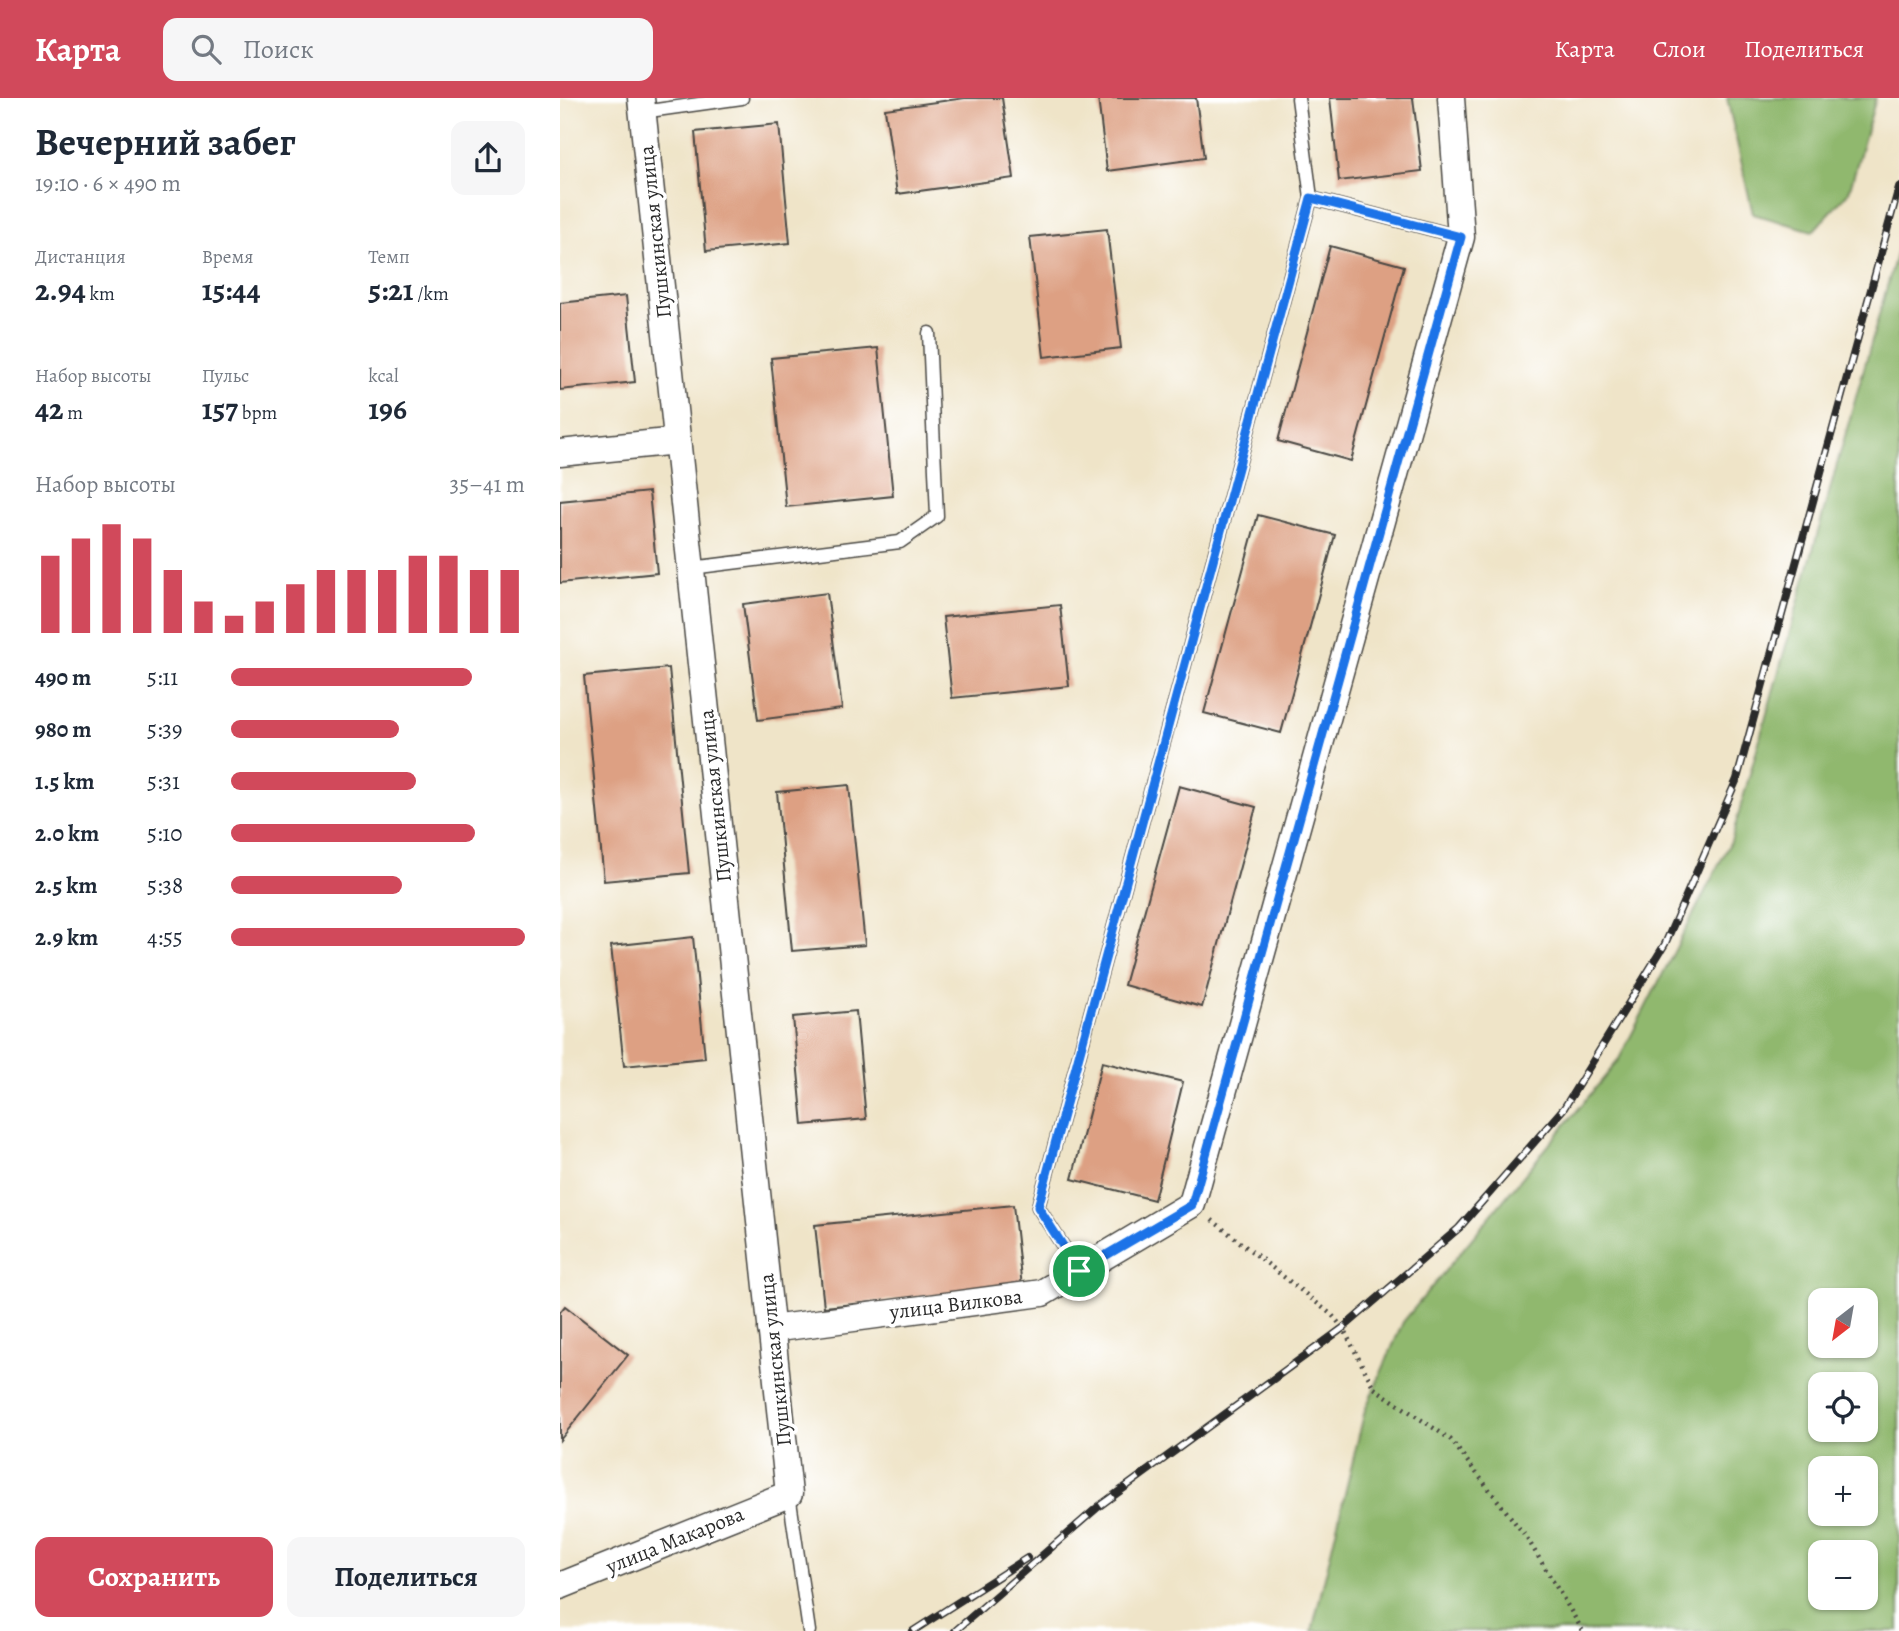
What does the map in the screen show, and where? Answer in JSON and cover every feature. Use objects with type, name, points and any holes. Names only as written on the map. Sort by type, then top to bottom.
[{"type":"street","points":[[1192,1205],[1461,237],[1451,98]]},
{"type":"street","name":"Пушкинская улица","points":[[641,105],[789,1494]]},
{"type":"street","points":[[560,453],[677,441]]},
{"type":"street","name":"улица Вилкова","points":[[771,1329],[1042,1293],[1192,1205]]},
{"type":"street","name":"улица Макарова","points":[[560,1586],[789,1494]]},
{"type":"lane","points":[[641,105],[742,98]]},
{"type":"lane","points":[[1079,1271],[1038,1207],[1311,198],[1298,98]]},
{"type":"lane","points":[[1311,198],[1461,237]]},
{"type":"lane","points":[[691,568],[900,542],[937,516],[929,333]]},
{"type":"lane","points":[[789,1494],[809,1631]]},
{"type":"path","points":[[1192,1205],[1332,1315],[1343,1328],[1374,1388],[1451,1439],[1527,1538],[1583,1631]]},
{"type":"green space","points":[[1727,98],[1876,98],[1849,192],[1813,231],[1753,214]]},
{"type":"green space","points":[[1899,244],[1899,1631],[1312,1631],[1365,1410],[1403,1322],[1618,1061],[1731,841]]},
{"type":"building","points":[[965,98],[1002,98],[1014,178],[897,194],[885,109]]},
{"type":"building","points":[[1098,98],[1196,98],[1204,158],[1107,171]]},
{"type":"building","points":[[1330,98],[1413,98],[1422,171],[1339,181]]},
{"type":"building","points":[[779,124],[790,243],[706,251],[695,132]]},
{"type":"building","points":[[1107,229],[1121,348],[1044,357],[1030,237]]},
{"type":"building","points":[[1330,246],[1404,266],[1351,461],[1278,441]]},
{"type":"building","points":[[626,296],[635,382],[560,390],[560,303]]},
{"type":"building","points":[[878,348],[893,496],[786,507],[771,358]]},
{"type":"building","points":[[649,492],[657,573],[560,583],[560,501]]},
{"type":"building","points":[[1258,515],[1335,535],[1281,733],[1204,713]]},
{"type":"building","points":[[827,593],[842,709],[758,720],[743,604]]},
{"type":"building","points":[[1060,605],[1069,686],[952,698],[943,617]]},
{"type":"building","points":[[669,668],[689,873],[604,881],[584,676]]},
{"type":"building","points":[[849,785],[865,945],[792,951],[777,792]]},
{"type":"building","points":[[1179,786],[1256,807],[1202,1007],[1124,985]]},
{"type":"building","points":[[693,937],[705,1058],[624,1066],[611,946]]},
{"type":"building","points":[[856,1011],[866,1119],[803,1125],[793,1017]]},
{"type":"building","points":[[1102,1062],[1183,1082],[1154,1200],[1072,1179]]},
{"type":"building","points":[[1013,1205],[1022,1287],[824,1307],[815,1225]]},
{"type":"building","points":[[565,1306],[628,1355],[560,1440],[560,1312]]},
{"type":"railway","points":[[955,1631],[1098,1507],[1343,1328],[1459,1228],[1564,1108],[1665,944],[1737,779],[1899,187]]},
{"type":"railway","points":[[913,1631],[1027,1558]]},
{"type":"route","points":[[1311,198],[1461,237],[1192,1205],[1079,1271],[1038,1207],[1311,198]]}]
